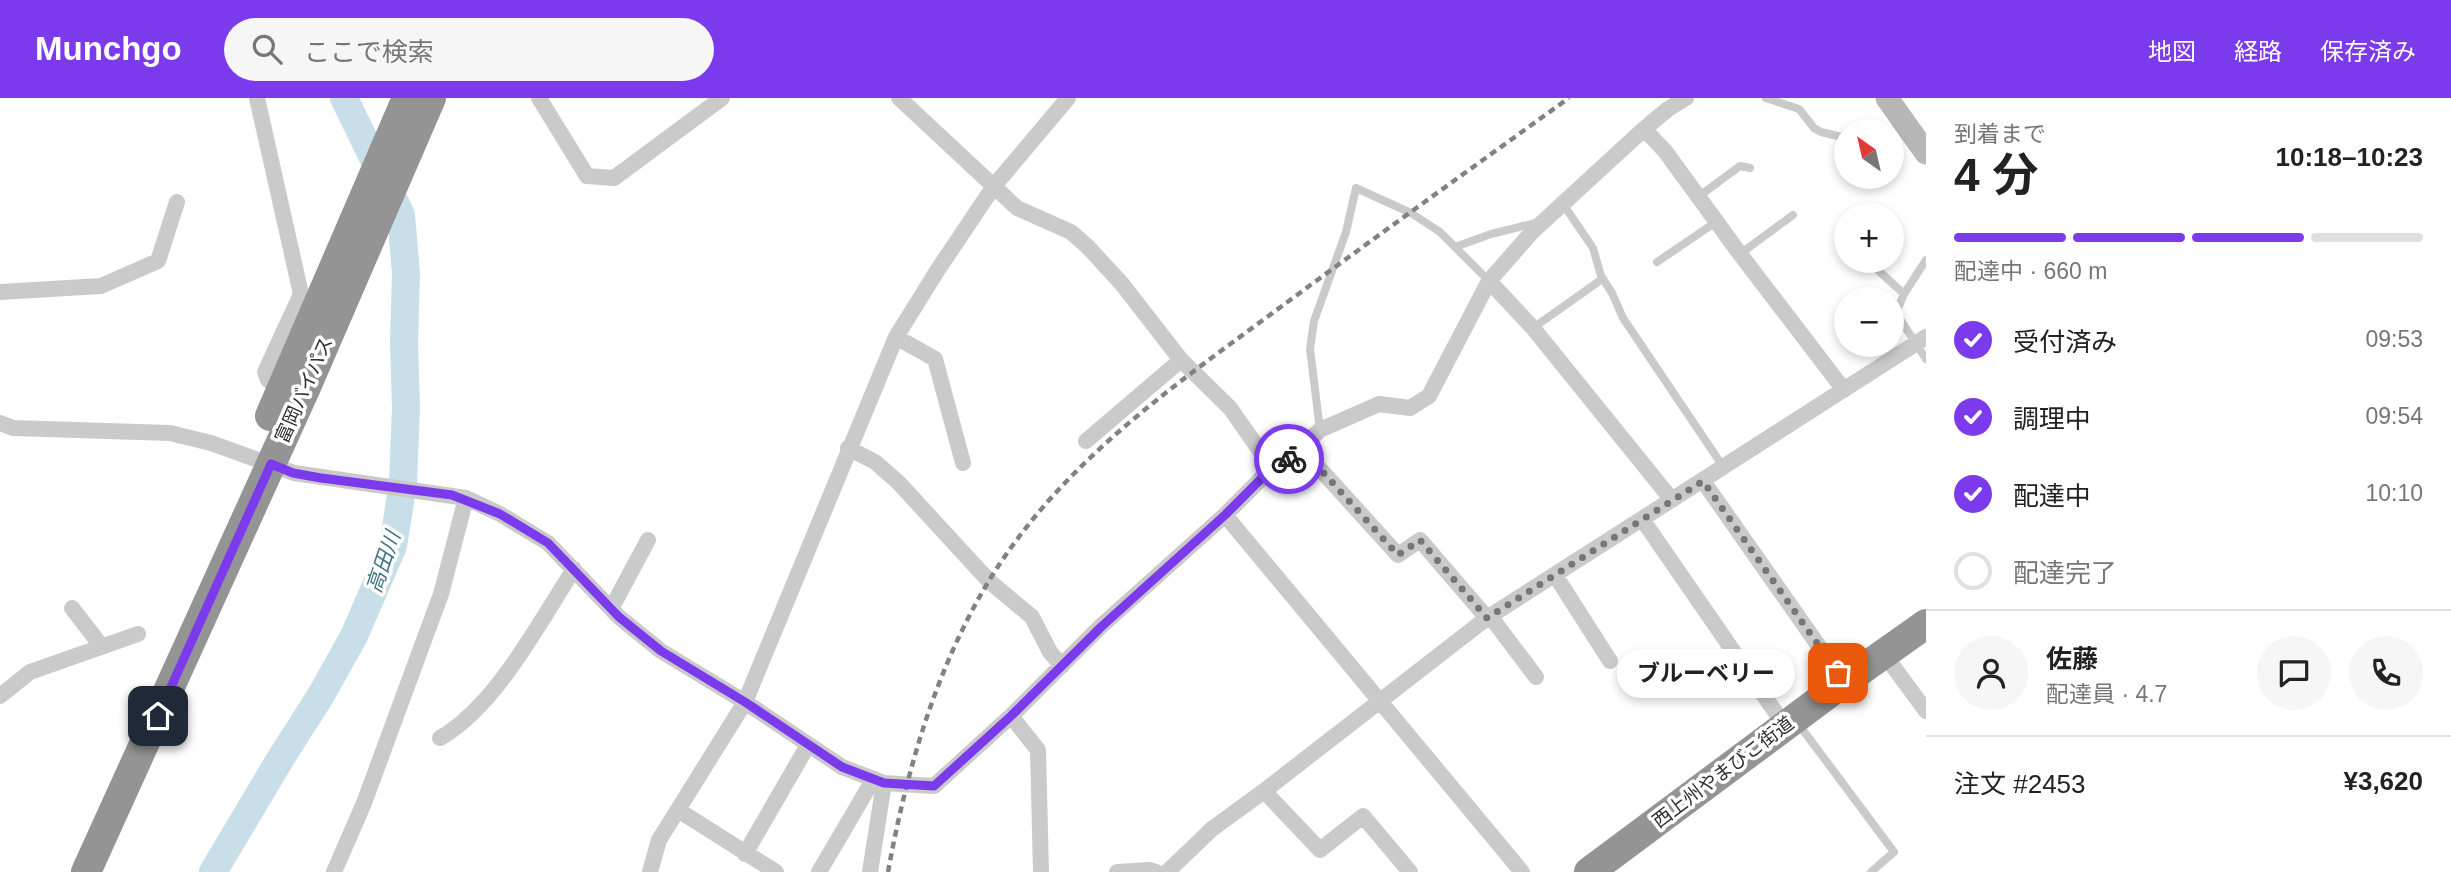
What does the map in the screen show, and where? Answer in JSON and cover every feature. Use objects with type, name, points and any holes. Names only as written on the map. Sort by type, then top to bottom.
[{"type":"highway","name":"富岡バイパス","points":[[291,385],[414,136],[414,99]]},
{"type":"highway","name":"富岡バイパス","points":[[86,872],[414,99]]},
{"type":"highway","name":"富岡バイパス","points":[[66,872],[151,686],[261,460]]},
{"type":"highway","name":"西上州やまびこ街道","points":[[1589,872],[1926,624]]},
{"type":"main road","points":[[1887,98],[1926,153]]},
{"type":"street","points":[[257,98],[301,294],[265,372],[268,380],[291,385]]},
{"type":"street","points":[[539,98],[587,176],[614,178],[722,98]]},
{"type":"street","points":[[899,98],[1017,208],[1071,232],[1087,247],[1122,284],[1181,360],[1230,408],[1272,468]]},
{"type":"street","points":[[650,872],[660,840],[745,702],[896,337],[994,186],[1068,98]]},
{"type":"street","points":[[0,423],[13,428],[170,433],[211,443],[293,473],[459,497],[500,514],[548,543],[611,609],[661,651],[745,702],[842,767],[879,781],[934,786],[1272,468],[1286,461],[1320,430],[1379,404],[1409,408],[1429,396],[1489,281],[1563,204],[1668,109],[1686,98]]},
{"type":"street","points":[[1644,130],[1665,151],[1843,390]]},
{"type":"street","points":[[0,292],[101,286],[158,261],[177,202]]},
{"type":"street","points":[[1489,281],[1533,328],[1672,500]]},
{"type":"street","points":[[896,337],[935,359],[964,463]]},
{"type":"street","points":[[1167,872],[1212,829],[1489,617],[1921,340]]},
{"type":"street","points":[[1086,441],[1181,360]]},
{"type":"street","points":[[848,448],[875,462],[898,482],[989,582],[1032,617],[1050,652],[1062,666]]},
{"type":"street","points":[[1301,448],[1398,555],[1420,540],[1489,617],[1536,677]]},
{"type":"street","points":[[1703,481],[1844,682]]},
{"type":"street","points":[[334,872],[364,803],[441,594],[459,497]]},
{"type":"street","points":[[1225,515],[1522,872]]},
{"type":"street","points":[[1642,519],[1790,722]]},
{"type":"street","points":[[611,609],[648,540]]},
{"type":"street","points":[[440,738],[457,729],[504,677],[573,569]]},
{"type":"street","points":[[1555,575],[1610,660]]},
{"type":"street","points":[[72,608],[102,647]]},
{"type":"street","points":[[0,696],[30,672],[138,634]]},
{"type":"street","points":[[1884,654],[1926,711]]},
{"type":"street","points":[[1011,716],[1038,750],[1041,872]]},
{"type":"street","points":[[745,854],[808,745]]},
{"type":"street","points":[[818,872],[879,781]]},
{"type":"street","points":[[870,872],[879,781]]},
{"type":"street","points":[[1264,791],[1320,850],[1363,816],[1410,872]]},
{"type":"street","points":[[678,810],[776,872]]},
{"type":"street","points":[[1127,871],[1156,872]]},
{"type":"lane","points":[[1766,98],[1799,109],[1814,128],[1834,135]]},
{"type":"lane","points":[[1698,197],[1740,166],[1750,168]]},
{"type":"lane","points":[[1320,430],[1310,349],[1314,321],[1346,232],[1356,188],[1410,213],[1440,232],[1489,281]]},
{"type":"lane","points":[[1563,204],[1593,248],[1601,276],[1623,318],[1724,468]]},
{"type":"lane","points":[[1740,254],[1793,215]]},
{"type":"lane","points":[[1455,247],[1491,234],[1545,221]]},
{"type":"lane","points":[[1657,262],[1716,222]]},
{"type":"lane","points":[[1904,294],[1926,260]]},
{"type":"lane","points":[[1881,273],[1896,287]]},
{"type":"lane","points":[[1533,328],[1598,282]]},
{"type":"lane","points":[[1904,322],[1921,340],[1926,359]]},
{"type":"lane","points":[[1790,722],[1894,852],[1871,872]]},
{"type":"waterway","name":"高田川","points":[[213,872],[354,636],[393,546],[403,483],[406,408],[406,273],[401,215],[344,98]]},
{"type":"railway","points":[[888,872],[914,760],[952,652],[987,584],[1048,501],[1120,430],[1199,367],[1569,98]]},
{"type":"way so far","points":[[1289,459],[1301,448],[1398,555],[1420,540],[1487,618],[1703,481],[1838,673]]},
{"type":"place","name":"ブルーベリー","points":[[1838,673]]},
{"type":"route","points":[[158,716],[271,464],[293,473],[321,478],[452,495],[500,514],[548,543],[619,617],[661,651],[745,702],[842,767],[884,783],[934,786],[1272,468],[1289,459]]}]
